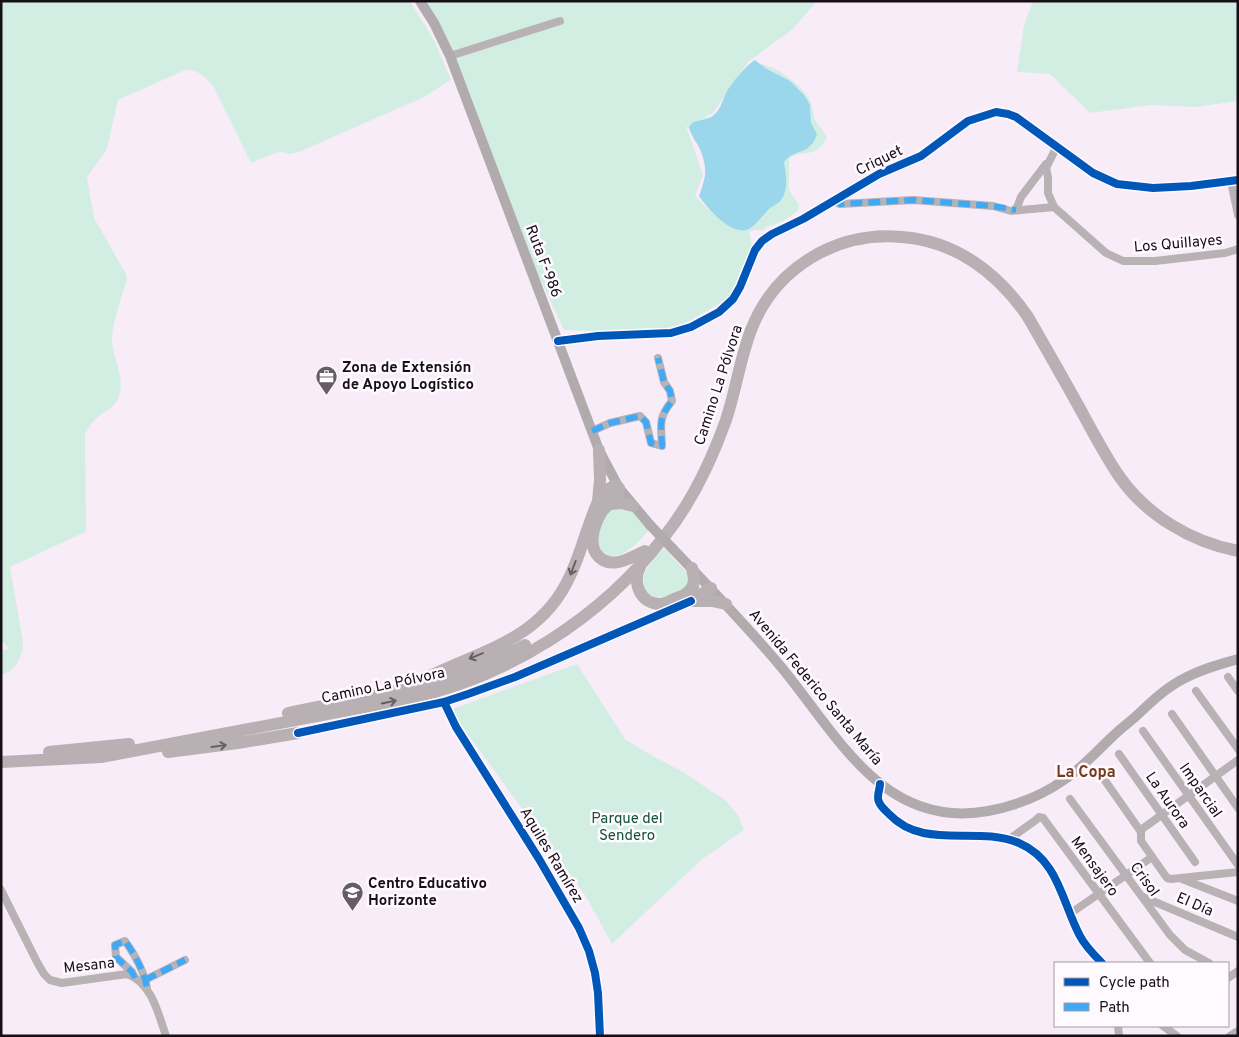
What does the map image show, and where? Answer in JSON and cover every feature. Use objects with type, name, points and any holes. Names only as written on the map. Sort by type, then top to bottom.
[{"type":"highway","name":"Camino La Pólvora","points":[[1,754],[76,750],[156,740],[405,688],[440,680],[474,668],[540,637],[573,616],[644,557],[673,516],[700,468],[722,413],[741,338],[750,316],[766,291],[786,268],[802,255],[817,246],[855,234],[892,230],[920,233],[947,240],[972,253],[1000,274],[1034,316],[1113,455],[1135,486],[1155,505],[1177,520],[1214,538],[1238,544]]},
{"type":"highway","name":"Camino La Pólvora","points":[[1,762],[101,757],[407,699],[430,694],[469,681],[525,655],[565,630],[602,602],[675,522],[704,475],[713,454],[733,398],[751,330],[760,311],[770,295],[796,268],[817,254],[849,241],[883,236],[914,238],[943,246],[970,259],[991,274],[1014,298],[1028,317],[1110,462],[1133,494],[1153,512],[1178,529],[1205,542],[1238,551]]},
{"type":"highway","points":[[597,506],[600,480],[599,450]]},
{"type":"highway","points":[[405,688],[506,643],[538,620],[559,595],[570,576],[597,506],[603,493],[609,488],[618,486],[615,498],[601,514],[596,527],[592,541],[595,553],[604,560],[616,563],[644,557]]},
{"type":"highway","points":[[610,504],[621,502],[633,506]]},
{"type":"highway","points":[[644,557],[637,574],[636,583],[639,591],[652,602],[661,604],[711,588]]},
{"type":"highway","points":[[691,595],[694,575],[692,568]]},
{"type":"highway","points":[[691,595],[726,604]]},
{"type":"highway","points":[[101,757],[181,751],[298,733]]},
{"type":"main road","name":"Ruta F-986","points":[[420,1],[434,23],[450,56],[599,450],[618,486],[633,506],[672,548]]},
{"type":"main road","name":"Avenida Federico Santa María","points":[[672,548],[726,604],[782,668],[854,758],[880,784],[910,803],[928,810],[952,814],[970,814],[1002,809],[1031,799],[1066,779],[1170,687],[1205,669],[1238,659]]},
{"type":"street","points":[[450,56],[560,21]]},
{"type":"street","name":"Criquet","points":[[558,341],[598,336],[672,333],[691,327],[719,312],[733,299],[755,250],[767,237],[803,219],[879,174],[921,156],[968,121],[992,113],[1012,115],[1098,176],[1123,186],[1153,188],[1190,186],[1234,180]]},
{"type":"street","points":[[1016,210],[1021,197],[1047,164],[1057,146]]},
{"type":"street","points":[[833,201],[840,204],[913,200],[993,206],[1011,211],[1054,208],[1048,193],[1047,164]]},
{"type":"street","points":[[1234,180],[1238,215]]},
{"type":"street","name":"Los Quillayes","points":[[1054,208],[1106,253],[1123,260],[1155,262],[1225,254],[1238,250]]},
{"type":"street","points":[[592,431],[610,423],[640,416],[646,422],[651,443],[662,446],[661,420],[665,410],[672,401],[670,391],[664,382],[658,358]]},
{"type":"street","points":[[298,733],[444,702],[515,677],[691,595]]},
{"type":"street","points":[[1228,677],[1238,691]]},
{"type":"street","points":[[1196,691],[1238,749]]},
{"type":"street","name":"Aquiles Ramírez","points":[[444,702],[456,727],[580,928],[595,973],[599,1003],[600,1036]]},
{"type":"street","points":[[1172,714],[1238,808]]},
{"type":"street","name":"Imparcial","points":[[1143,731],[1238,864]]},
{"type":"street","name":"La Aurora","points":[[1119,754],[1195,862]]},
{"type":"street","points":[[1141,832],[1142,829],[1238,760]]},
{"type":"street","points":[[1099,772],[1141,832],[1141,841],[1167,878],[1238,872]]},
{"type":"street","points":[[880,784],[878,802],[894,820],[904,827],[924,834],[985,836],[1008,840],[1027,848],[1044,861],[1057,879],[1080,936],[1101,962]]},
{"type":"street","name":"Crisol","points":[[1070,799],[1141,897],[1181,946],[1207,962]]},
{"type":"street","name":"Mensajero","points":[[1008,840],[1039,817],[1043,818],[1149,962]]},
{"type":"street","points":[[1071,914],[1152,857]]},
{"type":"street","points":[[1181,878],[1238,901]]},
{"type":"street","name":"Mesana","points":[[1,890],[37,962],[50,980],[62,983],[126,974],[135,978],[147,988],[155,1004],[166,1036]]},
{"type":"street","name":"El Día","points":[[1141,897],[1238,937]]},
{"type":"street","points":[[135,978],[132,972],[116,957],[115,945],[125,941],[131,950],[147,988]]},
{"type":"street","points":[[145,980],[185,960]]},
{"type":"street","points":[[1164,1027],[1177,1036]]},
{"type":"street","points":[[1230,1036],[1238,1031]]},
{"type":"green space","points":[[1,1],[410,1],[435,42],[451,80],[424,97],[299,152],[289,154],[280,151],[251,163],[213,86],[198,72],[185,70],[118,100],[107,149],[87,177],[94,218],[127,279],[116,316],[112,339],[120,376],[120,391],[115,403],[93,422],[85,435],[85,532],[10,567],[23,647],[20,658],[15,666],[1,675],[1,651],[9,649],[1,640]]},
{"type":"green space","points":[[424,1],[817,1],[793,29],[748,62],[713,113],[703,118],[713,117],[759,64],[766,65],[781,72],[803,90],[811,103],[816,122],[827,138],[819,149],[789,158],[789,190],[799,205],[798,210],[779,223],[767,226],[764,230],[753,230],[749,233],[752,245],[729,298],[677,328],[630,332],[564,330],[527,251]],"holes":[[[686,126],[692,132],[702,153],[708,178],[710,211],[695,196],[703,175]]]},
{"type":"green space","points":[[1033,1],[1238,1],[1238,101],[1196,107],[1151,105],[1090,113],[1050,74],[1017,72],[1024,25]]},
{"type":"green space","points":[[628,507],[649,530],[631,549],[613,556],[606,556],[596,544],[603,519],[610,509]]},
{"type":"green space","points":[[664,548],[686,572],[689,582],[681,590],[670,596],[659,597],[649,594],[643,581],[650,564]]},
{"type":"green space","name":"Parque del Sendero","points":[[577,664],[625,739],[685,773],[726,801],[738,815],[744,830],[701,860],[612,944],[585,895],[450,710]]},
{"type":"water","points":[[755,60],[765,68],[790,81],[804,95],[810,105],[811,123],[817,134],[810,146],[789,157],[784,162],[786,187],[781,200],[768,210],[752,227],[742,230],[735,229],[721,220],[699,196],[705,178],[705,168],[700,149],[689,127],[692,123],[709,118],[716,113],[727,91],[751,62]]},
{"type":"marked path","points":[[833,201],[840,204],[913,200],[993,206],[1016,210]]},
{"type":"marked path","points":[[592,431],[610,423],[640,416],[646,422],[651,443],[662,446],[662,417],[672,401],[670,391],[664,382],[658,358]]},
{"type":"marked path","points":[[135,978],[132,972],[116,957],[115,945],[125,941],[139,963],[147,988]]},
{"type":"marked path","points":[[145,980],[185,960]]},
{"type":"cycle path","points":[[558,341],[598,336],[671,333],[691,327],[719,312],[733,299],[755,250],[762,241],[879,174],[921,156],[968,121],[996,112],[1016,117],[1093,173],[1117,184],[1153,188],[1191,186],[1238,180]]},
{"type":"cycle path","points":[[298,733],[444,702],[468,694],[515,677],[691,601]]},
{"type":"cycle path","points":[[444,702],[456,727],[539,859],[579,928],[589,951],[595,973],[600,1036]]},
{"type":"cycle path","points":[[880,784],[878,800],[883,808],[903,825],[918,832],[934,835],[1003,838],[1019,843],[1032,851],[1043,860],[1051,871],[1080,936],[1101,962]]},
{"type":"place","name":"Zona de Extensión de Apoyo Logístico","points":[[326,395]]},
{"type":"place","name":"Centro Educativo Horizonte","points":[[352,911]]},
{"type":"district","name":"La Copa","points":[[1086,771]]}]
